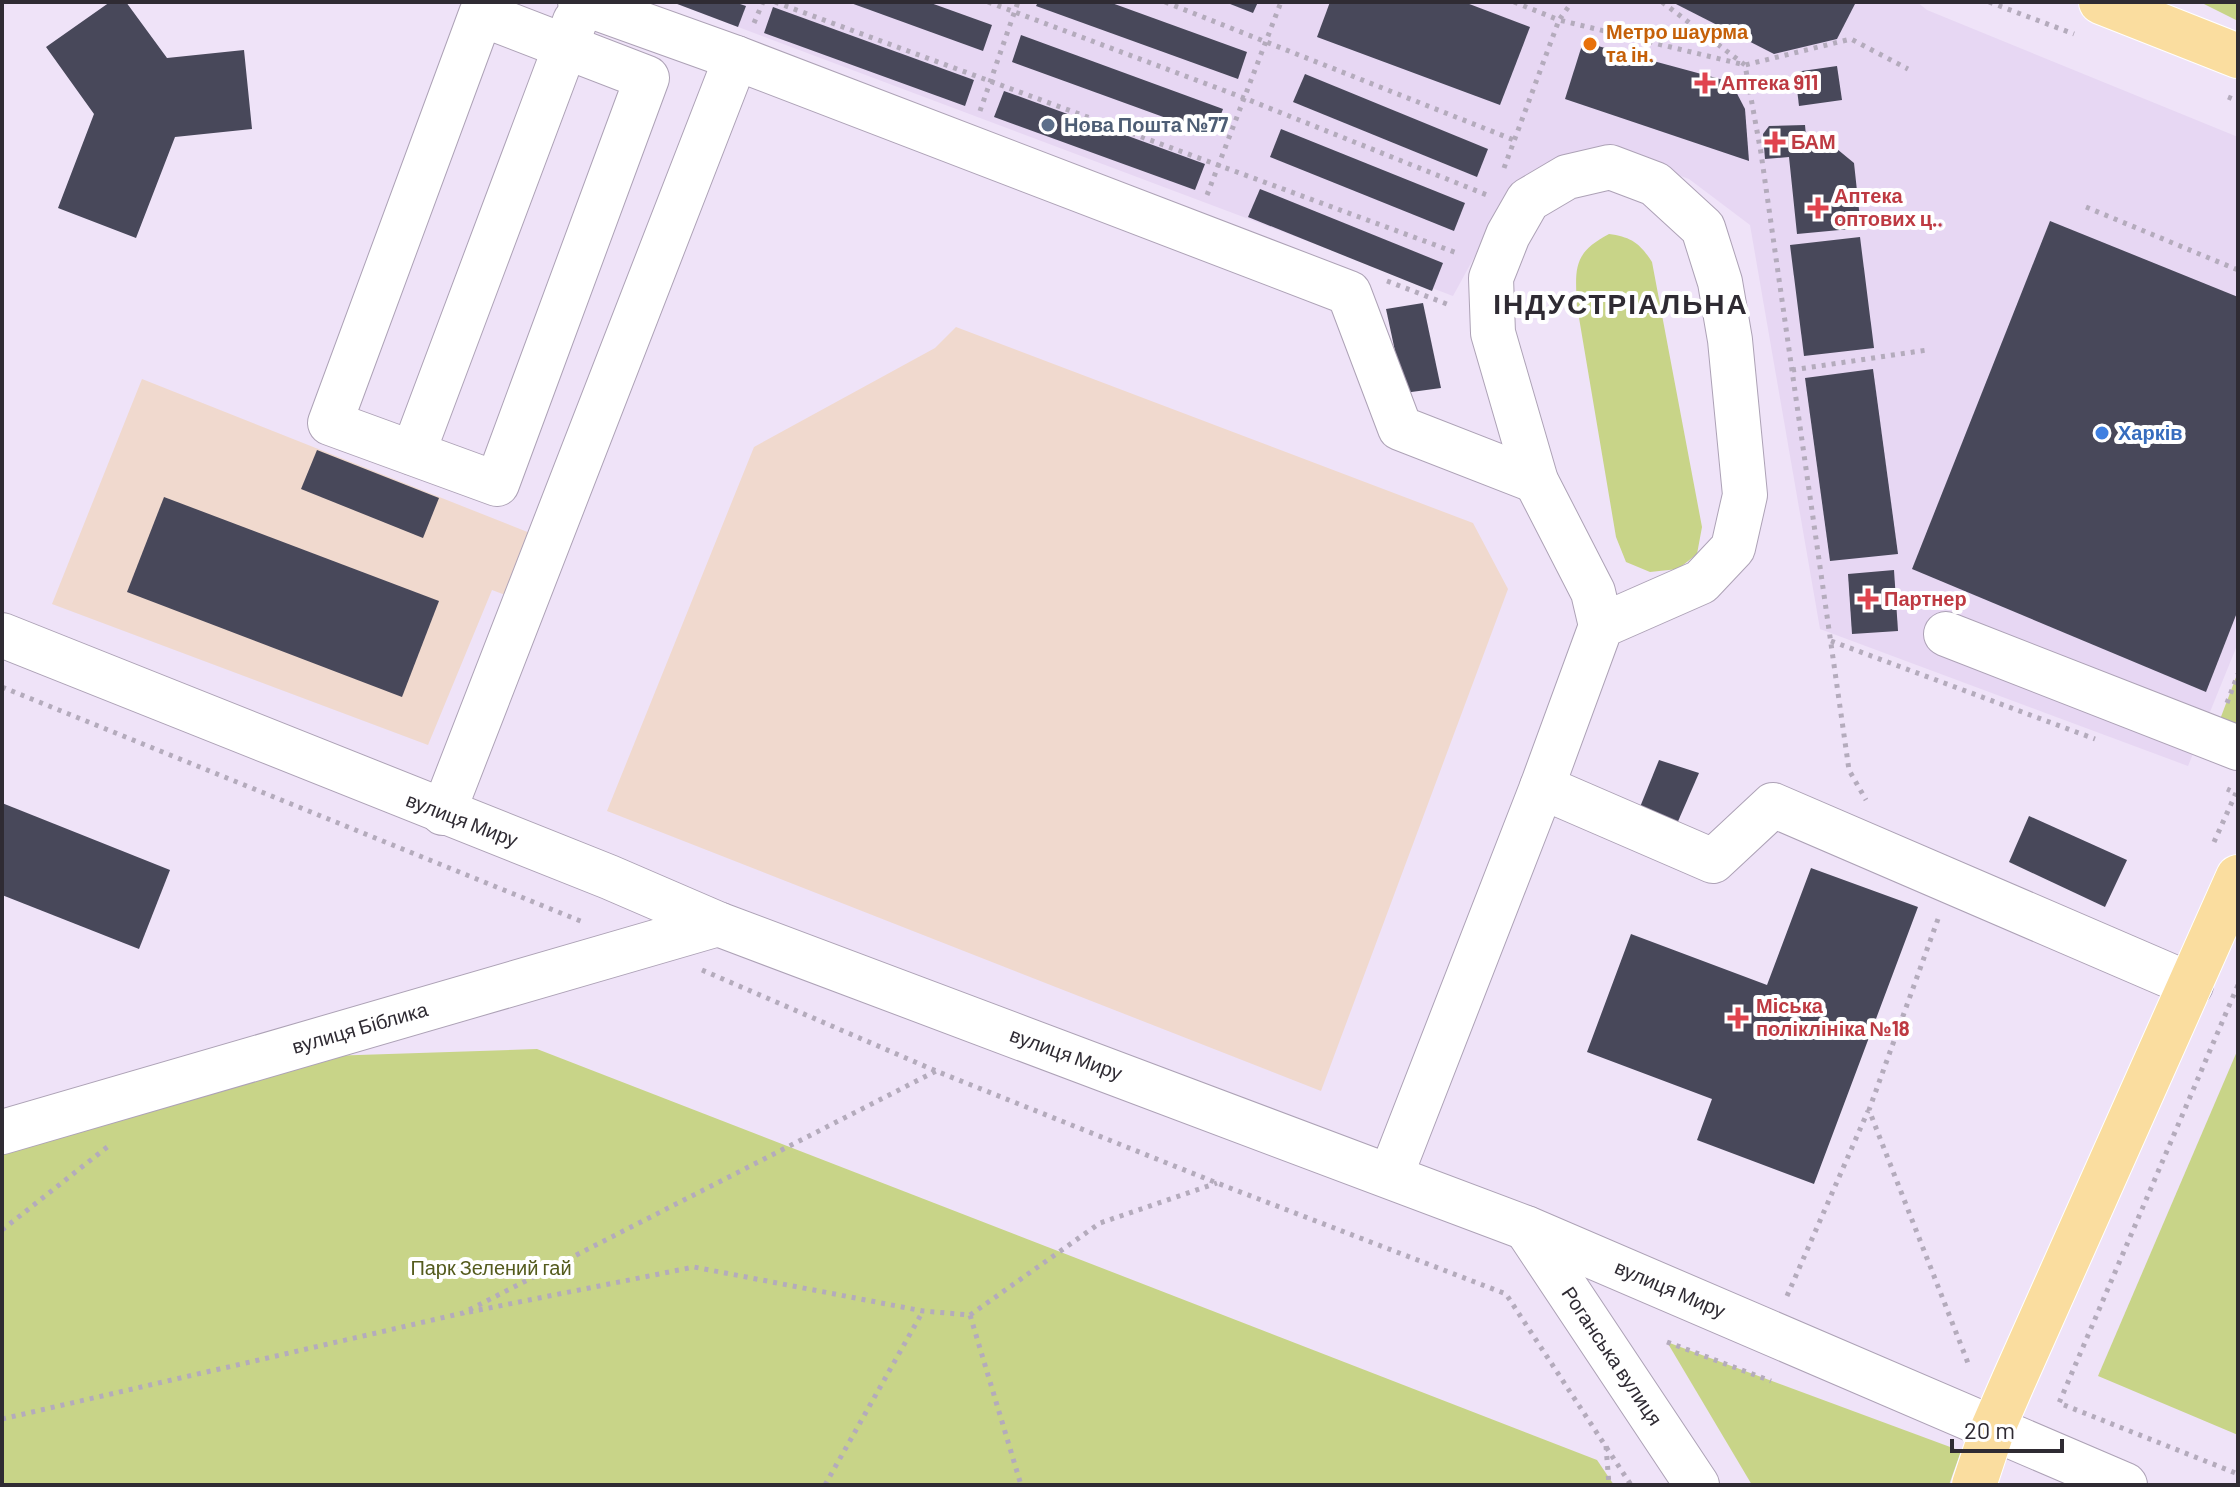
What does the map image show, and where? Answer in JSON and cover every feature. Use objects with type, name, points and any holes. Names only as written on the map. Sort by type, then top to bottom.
[{"type":"main road","points":[[2101,2],[2238,56]]},
{"type":"main road","points":[[1974,1485],[1993,1428],[2191,985],[2226,860]]},
{"type":"street","points":[[413,453],[581,2],[736,58],[1349,293],[1400,428],[1536,481]]},
{"type":"street","points":[[497,484],[647,78],[481,14],[330,423],[562,509]]},
{"type":"street","points":[[443,813],[736,58]]},
{"type":"street","points":[[1391,1175],[1542,787],[1601,626],[1593,592],[1536,481],[1493,333],[1491,278],[1508,235],[1528,200],[1567,177],[1610,167],[1655,184],[1703,228],[1720,282],[1730,340],[1745,495],[1733,548],[1701,582],[1601,626]]},
{"type":"street","points":[[1946,634],[2231,768]]},
{"type":"street","name":"вулиця Миру","points":[[2,635],[609,877],[718,924],[1526,1228],[2125,1485]]},
{"type":"street","points":[[1542,787],[1713,861],[1773,805],[2191,985]]},
{"type":"street","name":"вулиця Біблика","points":[[2,1132],[718,924]]},
{"type":"street","name":"Роганська вулиця","points":[[1526,1228],[1697,1485]]},
{"type":"path","points":[[775,2],[1470,258]]},
{"type":"path","points":[[988,2],[1244,98],[1494,198]]},
{"type":"path","points":[[978,116],[1018,2]]},
{"type":"path","points":[[1165,2],[1514,140]]},
{"type":"path","points":[[1205,200],[1281,2]]},
{"type":"path","points":[[1514,2],[1559,20],[1572,2]]},
{"type":"path","points":[[1662,2],[1745,65],[1761,153],[1849,770],[1898,858]]},
{"type":"path","points":[[1989,2],[2017,13]]},
{"type":"path","points":[[2086,207],[2238,270]]},
{"type":"path","points":[[1792,370],[1927,350]]},
{"type":"path","points":[[1831,641],[2096,740]]},
{"type":"path","points":[[2,687],[585,922],[570,927]]},
{"type":"path","points":[[2226,860],[2236,793],[2231,768]]},
{"type":"path","points":[[1782,1308],[1869,1110],[1940,912]]},
{"type":"path","points":[[693,966],[936,1071],[1506,1294],[1631,1485]]},
{"type":"path","points":[[2238,985],[2059,1403],[2238,1474]]},
{"type":"path","points":[[463,1313],[936,1071]]},
{"type":"path","points":[[1869,1110],[1968,1363]]},
{"type":"path","points":[[2,1230],[121,1137]]},
{"type":"path","points":[[2,1419],[463,1313],[694,1267],[923,1311],[970,1315],[1100,1223],[1217,1183]]},
{"type":"path","points":[[825,1485],[923,1311]]},
{"type":"path","points":[[970,1315],[1021,1485]]},
{"type":"path","points":[[1606,1446],[1609,1485]]},
{"type":"shaded area","points":[[672,2],[1917,2],[1927,10],[2238,137],[2238,643],[2188,766],[1820,629],[1750,225],[1689,179],[1624,155],[1566,156],[1534,170],[1506,199],[1453,296]]},
{"type":"shaded area","points":[[956,327],[1473,523],[1508,589],[1321,1091],[607,811],[754,447],[935,348]]},
{"type":"shaded area","points":[[142,379],[535,535],[511,597],[492,590],[428,745],[52,604]]},
{"type":"green space","points":[[2200,2],[2238,2],[2238,21]]},
{"type":"green space","points":[[1609,234],[1634,242],[1652,262],[1702,527],[1697,554],[1678,569],[1650,572],[1626,562],[1616,537],[1576,293],[1577,272],[1583,255]]},
{"type":"green space","points":[[2238,672],[2238,730],[2219,722]]},
{"type":"green space","name":"Парк Зелений гай","points":[[537,1049],[1597,1460],[1614,1485],[2,1485],[2,1155],[328,1056]]},
{"type":"green space","points":[[2238,1049],[2238,1435],[2098,1376]]},
{"type":"green space","points":[[1667,1342],[1961,1451],[1949,1485],[1752,1485]]},
{"type":"building","points":[[110,2],[126,2],[167,58],[244,50],[252,129],[175,137],[136,238],[58,208],[94,114],[46,47]]},
{"type":"building","points":[[672,2],[734,2],[746,6],[738,27]]},
{"type":"building","points":[[848,2],[928,2],[992,25],[983,51]]},
{"type":"building","points":[[1038,2],[1109,2],[1247,52],[1238,79],[1036,6]]},
{"type":"building","points":[[1225,2],[1258,2],[1253,13]]},
{"type":"building","points":[[1330,2],[1464,2],[1530,27],[1500,105],[1317,37]]},
{"type":"building","points":[[1672,2],[1856,2],[1837,39],[1774,54]]},
{"type":"building","points":[[773,7],[974,80],[965,106],[764,33]]},
{"type":"building","points":[[1021,35],[1223,109],[1213,135],[1012,62]]},
{"type":"building","points":[[1583,42],[1731,82],[1745,109],[1749,161],[1565,99]]},
{"type":"building","points":[[1837,66],[1842,100],[1799,106],[1795,72]]},
{"type":"building","points":[[1305,74],[1488,149],[1477,177],[1293,102]]},
{"type":"building","points":[[1004,91],[1205,164],[1195,190],[994,117]]},
{"type":"building","points":[[1805,125],[1806,136],[1820,135],[1854,163],[1861,228],[1797,234],[1789,157],[1765,159],[1763,134],[1769,126]]},
{"type":"building","points":[[1281,129],[1465,203],[1454,231],[1270,157]]},
{"type":"building","points":[[1260,189],[1443,263],[1432,291],[1248,217]]},
{"type":"building","name":"Харків","points":[[2050,221],[2238,297],[2238,610],[2206,692],[1912,569]]},
{"type":"building","points":[[1860,237],[1874,348],[1804,356],[1790,245]]},
{"type":"building","points":[[1423,303],[1441,388],[1404,393],[1386,309]]},
{"type":"building","points":[[1873,369],[1898,554],[1830,561],[1805,378]]},
{"type":"building","points":[[317,450],[439,498],[423,538],[301,489]]},
{"type":"building","points":[[164,497],[439,601],[402,697],[127,592]]},
{"type":"building","points":[[1894,570],[1898,631],[1852,634],[1848,574]]},
{"type":"building","points":[[1659,760],[1699,773],[1676,826],[1638,812]]},
{"type":"building","points":[[2,803],[170,870],[139,949],[2,895]]},
{"type":"building","points":[[2029,816],[2127,860],[2105,907],[2009,862]]},
{"type":"building","name":"Міська поліклініка №18","points":[[1811,868],[1918,907],[1814,1184],[1697,1140],[1712,1099],[1587,1052],[1631,934],[1767,985]]},
{"type":"place","name":"Метро шаурма та ін.","points":[[1590,44]]},
{"type":"place","name":"Аптека 911","points":[[1705,83]]},
{"type":"place","name":"Нова Пошта №77","points":[[1048,125]]},
{"type":"place","name":"БАМ","points":[[1775,142]]},
{"type":"place","name":"Аптека оптових ц‥","points":[[1818,208]]},
{"type":"place","name":"Харків","points":[[2102,433]]},
{"type":"place","name":"Партнер","points":[[1868,599]]},
{"type":"place","name":"Міська поліклініка №18","points":[[1738,1018]]},
{"type":"district","name":"ІНДУСТРІАЛЬНА","points":[[1621,304]]}]
